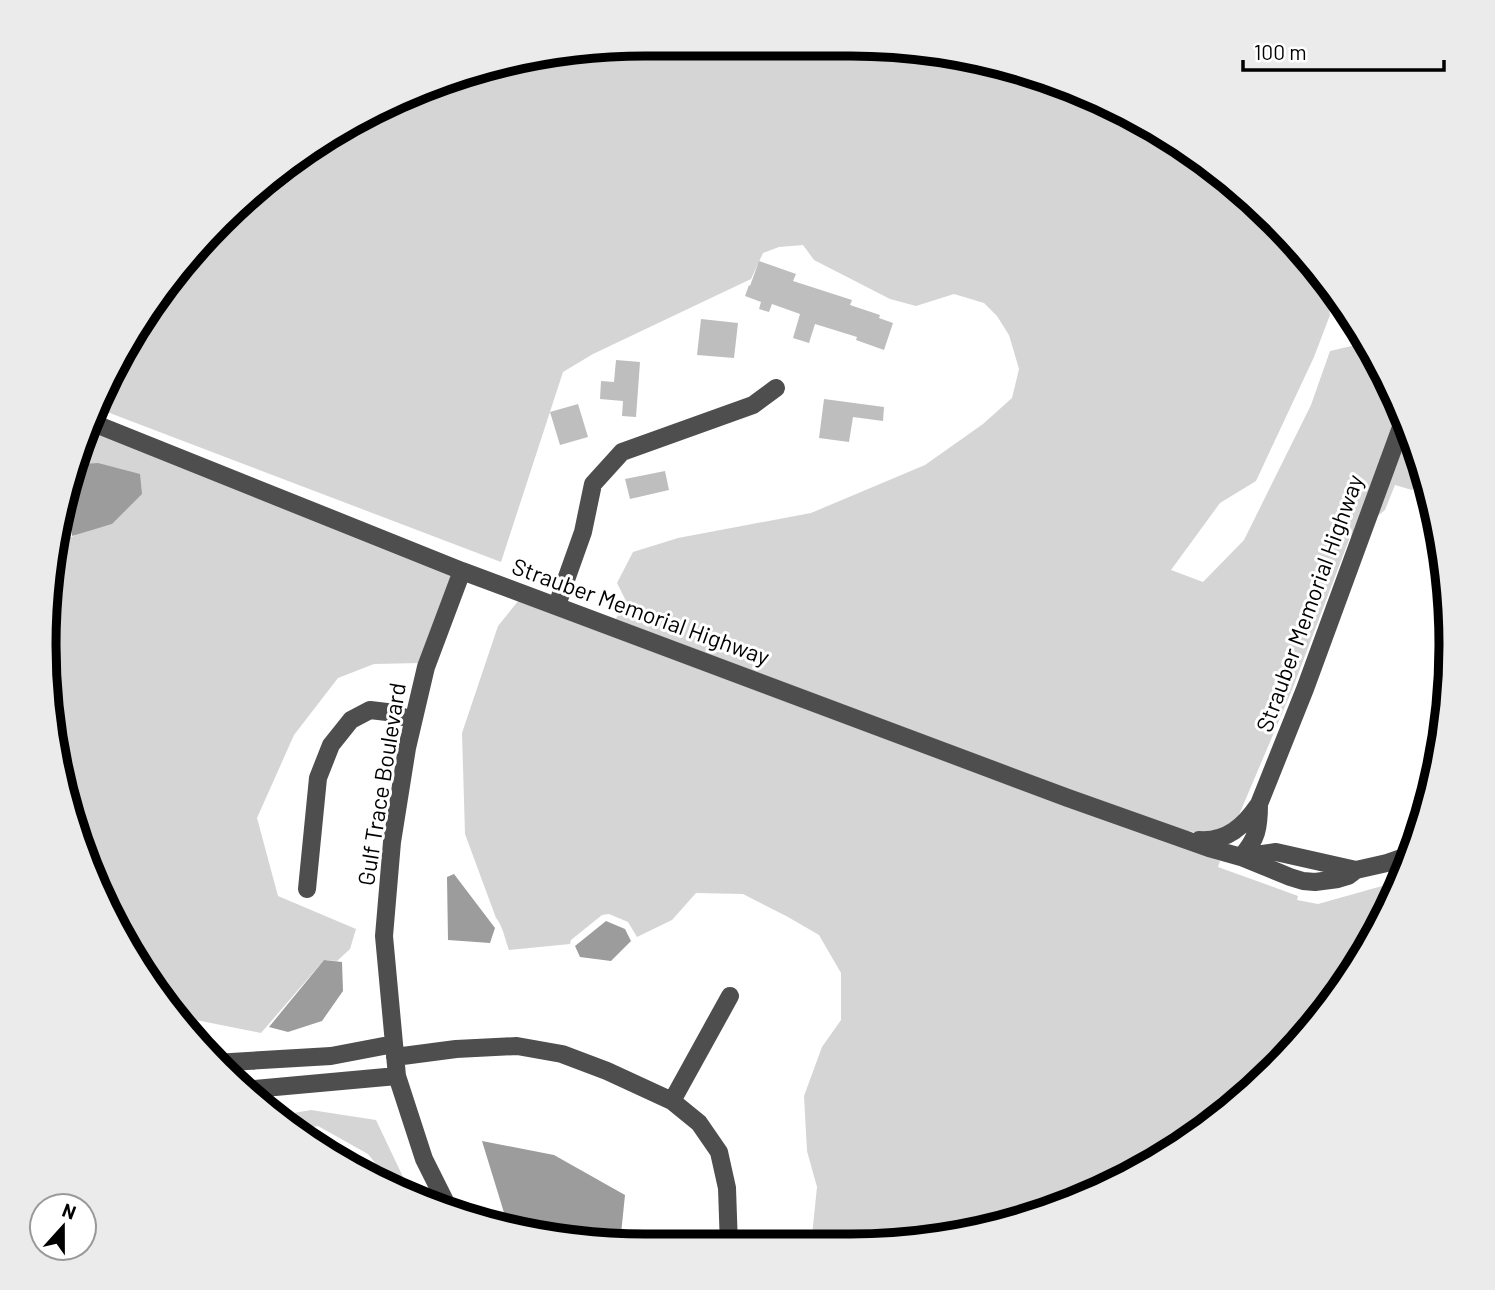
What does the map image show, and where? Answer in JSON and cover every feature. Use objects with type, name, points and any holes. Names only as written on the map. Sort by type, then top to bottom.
[{"type":"street","points":[[557,605],[583,532],[593,484],[622,452],[752,405],[776,388]]},
{"type":"street","name":"Strauber Memorial Highway","points":[[99,425],[462,571],[1068,798],[1241,858],[1257,831],[1259,804]]},
{"type":"street","name":"Strauber Memorial Highway","points":[[1181,838],[1205,841],[1224,838],[1241,827],[1259,804],[1305,689],[1399,434]]},
{"type":"street","name":"Gulf Trace Boulevard","points":[[444,1198],[424,1159],[397,1076],[384,936],[392,842],[407,748],[426,667],[462,571]]},
{"type":"street","points":[[307,889],[318,778],[331,746],[351,720],[370,710],[413,720]]},
{"type":"street","points":[[1257,831],[1264,842],[1276,852]]},
{"type":"street","points":[[1241,858],[1276,852],[1356,870]]},
{"type":"street","points":[[1241,858],[1308,882],[1338,879],[1356,870],[1398,859]]},
{"type":"street","points":[[1308,882],[1312,860]]},
{"type":"street","points":[[672,1101],[730,996]]},
{"type":"street","points":[[230,1062],[395,1050],[517,1046],[562,1054],[672,1101],[699,1123],[719,1152],[727,1188],[729,1234]]},
{"type":"street","points":[[258,1089],[397,1076]]},
{"type":"shaded area","points":[[645,56],[850,56],[889,57],[965,67],[1039,87],[1111,117],[1177,155],[1238,202],[1293,257],[1317,286],[1327,300],[1330,315],[1314,357],[1256,481],[1220,503],[1171,570],[1203,582],[1244,540],[1311,405],[1330,351],[1356,345],[1395,423],[1354,535],[1350,537],[1292,690],[1236,822],[1206,833],[1183,831],[1088,797],[616,619],[625,599],[617,583],[633,552],[678,538],[811,513],[925,465],[983,424],[1012,398],[1019,369],[1009,335],[997,316],[984,303],[954,294],[916,306],[890,299],[814,260],[803,245],[779,247],[763,253],[751,279],[593,354],[563,372],[501,562],[105,411],[135,350],[178,286],[229,229],[286,178],[350,135],[420,101],[493,76],[568,61]]},
{"type":"shaded area","points":[[96,433],[453,576],[420,663],[374,664],[338,678],[294,735],[257,818],[278,896],[356,929],[350,949],[337,961],[324,960],[261,1033],[190,1019],[178,1004],[155,972],[117,906],[87,834],[76,797],[67,760],[57,684],[57,606],[65,542],[82,532],[112,524],[98,463],[85,464]]},
{"type":"shaded area","points":[[1403,443],[1416,484],[1412,490],[1395,485],[1385,510],[1374,519]]},
{"type":"shaded area","points":[[98,463],[140,474],[142,494],[112,524],[72,536],[71,515],[85,464]]},
{"type":"shaded area","points":[[519,600],[1220,861],[1218,867],[1298,896],[1297,900],[1318,904],[1388,884],[1360,940],[1340,972],[1293,1033],[1238,1088],[1177,1135],[1111,1173],[1039,1203],[1002,1214],[927,1229],[889,1233],[812,1234],[817,1187],[807,1151],[804,1096],[822,1047],[841,1020],[841,973],[819,935],[743,894],[696,893],[672,920],[637,937],[628,922],[609,914],[602,915],[571,940],[570,944],[509,950],[465,834],[462,733],[498,626]]},
{"type":"shaded area","points":[[454,874],[495,928],[490,943],[448,940],[447,877]]},
{"type":"shaded area","points":[[606,921],[625,929],[631,941],[611,961],[580,957],[575,946]]},
{"type":"shaded area","points":[[324,960],[342,962],[343,991],[322,1021],[288,1032],[269,1027]]},
{"type":"shaded area","points":[[311,1110],[376,1120],[406,1183],[383,1172],[368,1154],[318,1126],[308,1128],[289,1114]]},
{"type":"shaded area","points":[[482,1141],[554,1155],[625,1195],[621,1233],[568,1229],[505,1217]]},
{"type":"building","points":[[759,261],[796,274],[793,281],[852,300],[850,305],[880,315],[879,318],[893,323],[884,350],[856,340],[857,337],[815,324],[809,343],[793,338],[800,314],[772,304],[769,312],[759,309],[761,302],[745,296]]},
{"type":"building","points":[[701,319],[738,323],[734,358],[697,355]]},
{"type":"building","points":[[616,360],[640,362],[636,417],[622,416],[623,401],[600,399],[601,381],[614,382]]},
{"type":"building","points":[[824,399],[884,407],[883,421],[853,417],[849,442],[819,438]]},
{"type":"building","points":[[578,404],[588,437],[560,445],[550,412]]},
{"type":"building","points":[[665,471],[669,490],[630,499],[625,479]]}]
